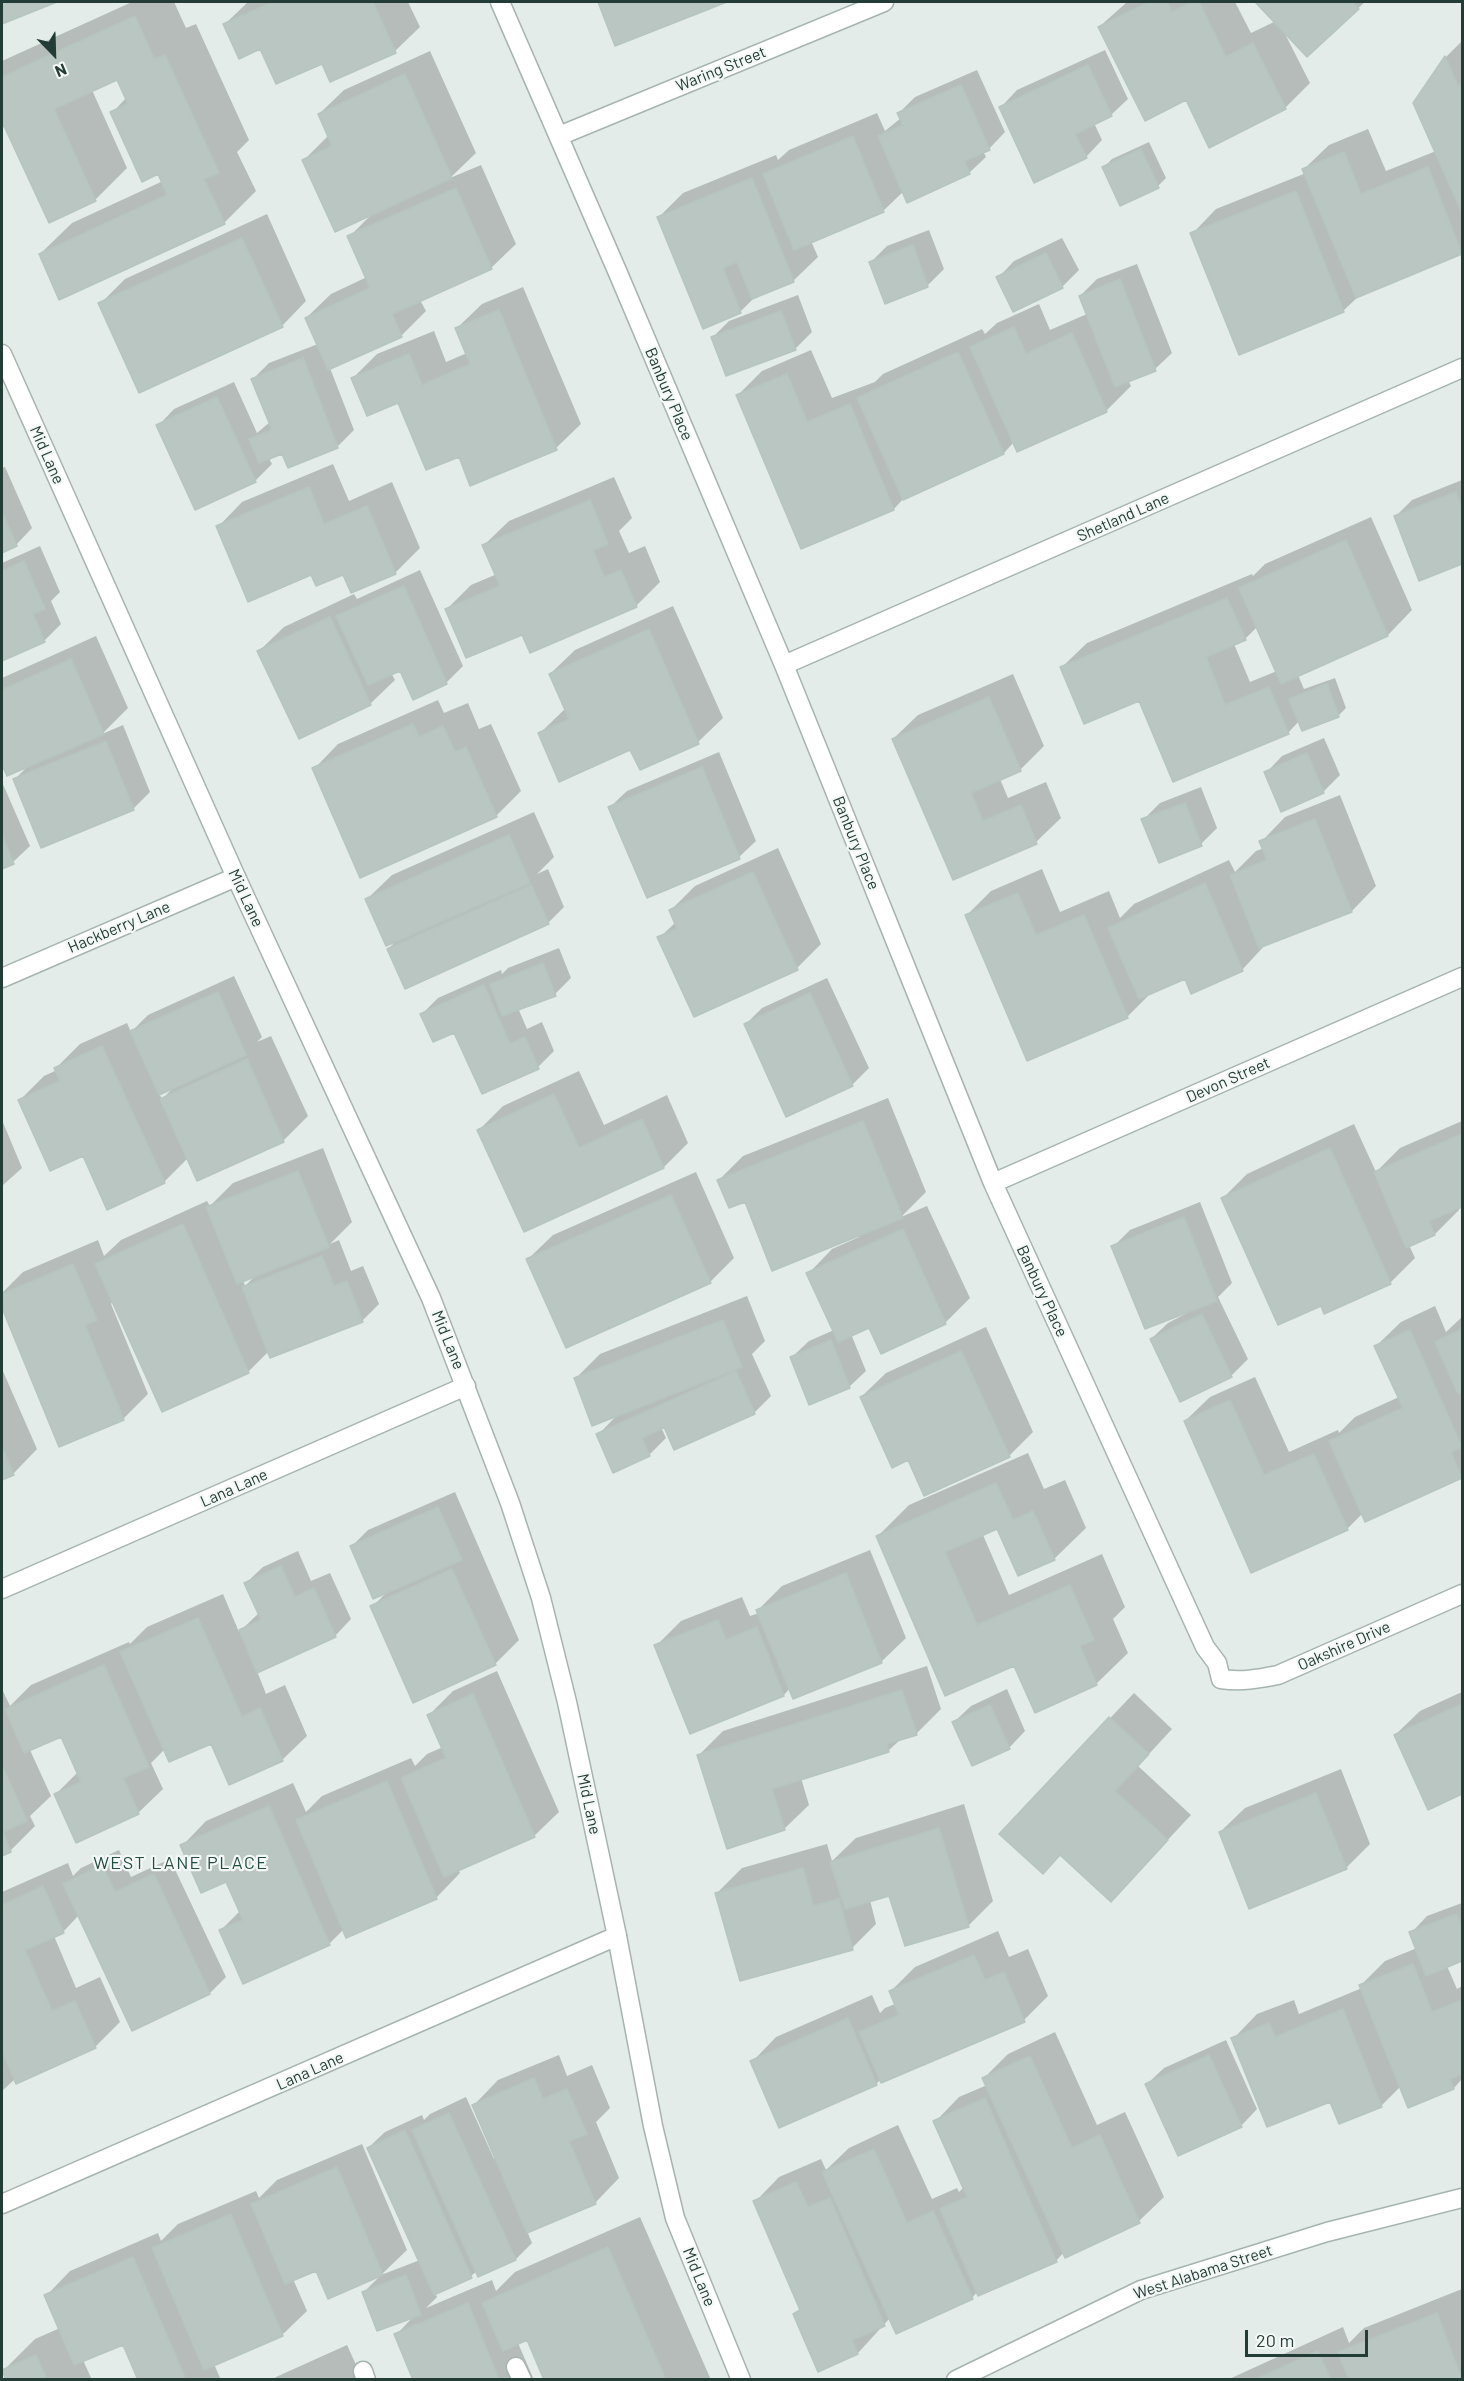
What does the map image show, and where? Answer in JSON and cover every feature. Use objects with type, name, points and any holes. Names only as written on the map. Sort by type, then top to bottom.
[{"type":"street","name":"Banbury Place","points":[[500,2],[784,665],[993,1184],[1205,1647],[1216,1663],[1221,1679]]},
{"type":"street","name":"Waring Street","points":[[559,136],[884,2]]},
{"type":"street","name":"Mid Lane","points":[[3,363],[236,877],[431,1298],[510,1503],[541,1598],[567,1702],[618,1936],[653,2126],[675,2218],[741,2379]]},
{"type":"street","name":"Shetland Lane","points":[[784,665],[1462,369]]},
{"type":"street","name":"Hackberry Lane","points":[[2,978],[236,877]]},
{"type":"street","name":"Devon Street","points":[[993,1184],[1462,977]]},
{"type":"street","name":"Lana Lane","points":[[2,1589],[466,1386]]},
{"type":"street","name":"Oakshire Drive","points":[[1221,1679],[1257,1680],[1278,1675],[1462,1594]]},
{"type":"street","name":"Lana Lane","points":[[2,2204],[618,1936]]},
{"type":"street","name":"West Alabama Street","points":[[956,2379],[1141,2290],[1327,2232],[1462,2198]]},
{"type":"building","points":[[2,2],[57,2],[2,24]]},
{"type":"building","points":[[273,2],[373,2],[396,53],[330,82],[322,64],[276,84],[260,49],[239,59],[223,24]]},
{"type":"building","points":[[598,2],[727,2],[615,46]]},
{"type":"building","points":[[1149,2],[1167,2],[1172,12],[1192,2],[1199,2],[1226,57],[1253,43],[1286,109],[1209,148],[1186,100],[1145,121],[1098,27]]},
{"type":"building","points":[[1255,2],[1352,2],[1359,9],[1307,57]]},
{"type":"building","points":[[135,16],[154,59],[165,55],[219,173],[204,179],[225,224],[59,300],[39,254],[167,195],[158,174],[142,182],[110,112],[128,104],[117,80],[54,109],[96,201],[49,223],[4,126],[2,127],[2,77]]},
{"type":"building","points":[[1445,56],[1458,86],[1462,84],[1462,213],[1413,103]]},
{"type":"building","points":[[1088,65],[1112,116],[1075,134],[1087,158],[1034,183],[999,107]]},
{"type":"building","points":[[405,74],[452,178],[335,232],[302,160],[332,146],[318,114]]},
{"type":"building","points":[[961,85],[990,150],[964,161],[970,174],[907,203],[878,136],[903,125],[897,113]]},
{"type":"building","points":[[853,136],[884,212],[794,250],[763,174]]},
{"type":"building","points":[[1141,149],[1159,188],[1120,206],[1102,167]]},
{"type":"building","points":[[1344,152],[1361,194],[1428,167],[1462,254],[1356,298],[1302,169]]},
{"type":"building","points":[[752,178],[794,282],[752,299],[737,262],[723,268],[741,313],[703,329],[657,217]]},
{"type":"building","points":[[456,188],[492,269],[392,314],[402,337],[328,370],[305,318],[370,288],[347,236]]},
{"type":"building","points":[[1296,191],[1344,312],[1239,355],[1190,233]]},
{"type":"building","points":[[242,238],[283,327],[139,393],[98,303]]},
{"type":"building","points":[[913,245],[928,287],[885,304],[869,262]]},
{"type":"building","points":[[1046,253],[1063,288],[1013,312],[996,277]]},
{"type":"building","points":[[1120,279],[1156,371],[1115,387],[1079,296]]},
{"type":"building","points":[[499,310],[557,450],[470,486],[459,457],[426,470],[398,403],[367,416],[351,378],[409,354],[422,385],[470,364],[455,328]]},
{"type":"building","points":[[781,311],[796,350],[726,376],[711,337]]},
{"type":"building","points":[[1014,327],[1026,354],[1072,333],[1107,412],[1017,452],[970,347]]},
{"type":"building","points":[[958,352],[1004,454],[903,500],[857,398]]},
{"type":"building","points":[[303,358],[338,448],[288,468],[282,454],[259,463],[249,439],[272,430],[251,379]]},
{"type":"building","points":[[787,374],[807,422],[850,404],[894,510],[801,549],[736,395]]},
{"type":"building","points":[[217,397],[256,482],[195,510],[156,425]]},
{"type":"building","points":[[309,487],[324,524],[367,506],[396,574],[351,593],[343,575],[316,586],[311,575],[248,602],[216,526]]},
{"type":"building","points":[[1456,492],[1462,509],[1462,564],[1419,581],[1394,516]]},
{"type":"building","points":[[590,500],[608,544],[593,550],[604,577],[621,570],[637,607],[530,653],[522,635],[466,658],[445,609],[500,586],[482,545]]},
{"type":"building","points":[[2,512],[17,546],[2,553]]},
{"type":"building","points":[[1346,540],[1388,636],[1281,684],[1239,588]]},
{"type":"building","points":[[24,561],[45,609],[33,614],[45,642],[2,661],[2,571]]},
{"type":"building","points":[[404,586],[447,684],[413,700],[400,671],[368,685],[336,616]]},
{"type":"building","points":[[1227,598],[1246,640],[1206,657],[1225,705],[1269,687],[1289,734],[1173,782],[1139,701],[1084,724],[1060,667]]},
{"type":"building","points":[[330,617],[371,705],[299,739],[257,651]]},
{"type":"building","points":[[649,629],[699,744],[640,770],[630,750],[559,782],[538,733],[569,719],[549,674]]},
{"type":"building","points":[[71,659],[104,734],[7,776],[2,765],[2,690]]},
{"type":"building","points":[[1327,684],[1339,717],[1302,731],[1289,699]]},
{"type":"building","points":[[989,697],[1021,771],[971,793],[983,821],[1021,805],[1037,844],[953,880],[892,739]]},
{"type":"building","points":[[413,724],[419,737],[443,726],[455,752],[466,747],[497,817],[360,878],[312,768]]},
{"type":"building","points":[[106,741],[134,810],[41,848],[13,779]]},
{"type":"building","points":[[1307,753],[1324,793],[1281,812],[1264,772]]},
{"type":"building","points":[[702,767],[740,859],[647,898],[608,807]]},
{"type":"building","points":[[1185,803],[1202,846],[1159,863],[1141,819]]},
{"type":"building","points":[[1315,819],[1352,912],[1259,948],[1230,875],[1267,860],[1259,841]]},
{"type":"building","points":[[2,835],[14,864],[2,869]]},
{"type":"building","points":[[509,835],[530,883],[386,946],[365,899]]},
{"type":"building","points":[[753,872],[798,970],[694,1017],[657,937],[677,929],[669,910]]},
{"type":"building","points":[[1205,883],[1243,971],[1191,994],[1185,979],[1139,999],[1108,928]]},
{"type":"building","points":[[531,885],[549,924],[405,989],[387,949]]},
{"type":"building","points":[[1018,893],[1036,935],[1084,915],[1128,1018],[1027,1061],[965,915]]},
{"type":"building","points":[[543,963],[556,996],[502,1016],[490,984]]},
{"type":"building","points":[[484,985],[510,1044],[525,1037],[539,1069],[482,1094],[454,1033],[433,1042],[420,1014]]},
{"type":"building","points":[[218,992],[246,1055],[159,1095],[130,1031]]},
{"type":"building","points":[[810,993],[853,1086],[786,1117],[744,1024]]},
{"type":"building","points":[[102,1046],[165,1183],[107,1210],[83,1156],[50,1171],[18,1100],[60,1081],[54,1068]]},
{"type":"building","points":[[247,1059],[284,1142],[197,1181],[160,1099]]},
{"type":"building","points":[[554,1094],[579,1148],[642,1119],[664,1168],[524,1232],[477,1130]]},
{"type":"building","points":[[863,1121],[903,1218],[772,1271],[745,1202],[729,1208],[717,1180]]},
{"type":"building","points":[[1462,1134],[1462,1207],[1429,1221],[1435,1235],[1406,1248],[1374,1172]]},
{"type":"building","points":[[1330,1148],[1391,1284],[1324,1314],[1321,1306],[1278,1325],[1221,1198]]},
{"type":"building","points":[[298,1171],[329,1247],[237,1284],[206,1207]]},
{"type":"building","points":[[671,1195],[711,1283],[566,1348],[526,1259]]},
{"type":"building","points":[[1184,1217],[1217,1301],[1145,1329],[1111,1246]]},
{"type":"building","points":[[183,1224],[249,1373],[162,1412],[95,1264]]},
{"type":"building","points":[[903,1229],[946,1324],[881,1354],[869,1328],[838,1342],[806,1273]]},
{"type":"building","points":[[322,1256],[334,1286],[347,1281],[363,1322],[270,1358],[242,1287]]},
{"type":"building","points":[[73,1264],[97,1320],[85,1325],[124,1420],[59,1447],[2,1308],[2,1294]]},
{"type":"building","points":[[1202,1314],[1232,1377],[1180,1402],[1150,1339]]},
{"type":"building","points":[[723,1320],[742,1367],[592,1426],[574,1378]]},
{"type":"building","points":[[1462,1329],[1462,1392],[1458,1394],[1435,1342]]},
{"type":"building","points":[[1410,1330],[1462,1447],[1451,1452],[1462,1478],[1365,1522],[1329,1441],[1403,1408],[1374,1346]]},
{"type":"building","points":[[831,1340],[850,1388],[809,1405],[790,1357]]},
{"type":"building","points":[[961,1351],[1010,1457],[924,1496],[908,1460],[892,1468],[860,1397]]},
{"type":"building","points":[[736,1371],[755,1414],[674,1450],[664,1427],[642,1438],[650,1456],[613,1473],[596,1434]]},
{"type":"building","points":[[1230,1400],[1264,1475],[1314,1454],[1348,1530],[1251,1573],[1184,1421]]},
{"type":"building","points":[[2,1447],[14,1475],[2,1480]]},
{"type":"building","points":[[996,1483],[1013,1520],[1033,1511],[1055,1560],[1018,1576],[997,1529],[945,1552],[977,1625],[1070,1585],[1094,1640],[1080,1646],[1097,1685],[1035,1713],[1014,1666],[945,1696],[876,1536]]},
{"type":"building","points":[[438,1507],[462,1560],[373,1599],[350,1546]]},
{"type":"building","points":[[281,1566],[295,1597],[314,1588],[336,1637],[257,1673],[239,1630],[261,1620],[244,1583]]},
{"type":"building","points":[[452,1569],[496,1665],[413,1703],[370,1606]]},
{"type":"building","points":[[846,1573],[882,1663],[793,1699],[756,1610]]},
{"type":"building","points":[[198,1618],[242,1717],[260,1708],[283,1761],[229,1785],[211,1744],[169,1762],[120,1652]]},
{"type":"building","points":[[718,1620],[726,1640],[757,1627],[784,1696],[690,1734],[654,1645]]},
{"type":"building","points":[[104,1665],[149,1767],[123,1778],[139,1814],[76,1843],[54,1794],[81,1782],[61,1737],[24,1753],[5,1709]]},
{"type":"building","points":[[902,1690],[917,1735],[887,1744],[889,1752],[772,1789],[785,1830],[727,1849],[697,1755]]},
{"type":"building","points":[[473,1694],[535,1837],[444,1877],[401,1778],[446,1758],[427,1715]]},
{"type":"building","points":[[1462,1704],[1462,1794],[1428,1810],[1394,1735]]},
{"type":"building","points":[[990,1705],[1010,1749],[972,1766],[952,1722]]},
{"type":"building","points":[[1109,1717],[1149,1754],[1115,1791],[1168,1840],[1111,1902],[1060,1855],[1043,1874],[999,1834]]},
{"type":"building","points":[[2,1765],[27,1821],[3,1832],[11,1852],[2,1856]]},
{"type":"building","points":[[387,1781],[437,1899],[346,1938],[296,1820]]},
{"type":"building","points":[[1316,1793],[1347,1869],[1249,1909],[1219,1832]]},
{"type":"building","points":[[269,1806],[330,1945],[243,1984],[219,1930],[243,1920],[226,1882],[201,1893],[180,1845]]},
{"type":"building","points":[[939,1828],[969,1927],[905,1946],[889,1896],[845,1909],[830,1862]]},
{"type":"building","points":[[102,1865],[115,1892],[154,1874],[210,1994],[132,2031],[63,1884]]},
{"type":"building","points":[[803,1868],[813,1906],[839,1899],[853,1950],[740,1981],[715,1893]]},
{"type":"building","points":[[43,1886],[64,1933],[25,1950],[52,2011],[75,2001],[96,2048],[16,2084],[2,2051],[2,1905]]},
{"type":"building","points":[[1457,1914],[1462,1929],[1462,1961],[1426,1976],[1409,1932]]},
{"type":"building","points":[[974,1955],[985,1980],[1004,1972],[1025,2022],[881,2083],[859,2032],[899,2015],[889,1991]]},
{"type":"building","points":[[1413,1964],[1432,2012],[1462,2000],[1462,2074],[1450,2079],[1454,2089],[1408,2108],[1359,1985]]},
{"type":"building","points":[[1343,2009],[1382,2107],[1339,2124],[1330,2102],[1267,2127],[1231,2038],[1269,2023],[1275,2037]]},
{"type":"building","points":[[848,2018],[877,2085],[779,2128],[750,2061]]},
{"type":"building","points":[[1209,2055],[1242,2127],[1178,2156],[1145,2084]]},
{"type":"building","points":[[1030,2056],[1072,2148],[1100,2135],[1140,2223],[1065,2258],[982,2078]]},
{"type":"building","points":[[534,2078],[543,2099],[567,2089],[587,2134],[569,2141],[596,2204],[527,2233],[472,2105]]},
{"type":"building","points":[[985,2098],[1057,2262],[978,2296],[940,2209],[967,2197],[933,2121]]},
{"type":"building","points":[[449,2113],[516,2260],[478,2277],[412,2130]]},
{"type":"building","points":[[405,2130],[472,2278],[434,2295],[367,2148]]},
{"type":"building","points":[[874,2149],[907,2223],[933,2211],[973,2299],[896,2334],[822,2172]]},
{"type":"building","points":[[337,2167],[383,2275],[328,2299],[316,2271],[285,2284],[251,2204]]},
{"type":"building","points":[[796,2182],[808,2207],[830,2198],[885,2326],[852,2340],[858,2354],[818,2372],[793,2314],[800,2310],[753,2201]]},
{"type":"building","points":[[231,2214],[283,2336],[204,2370],[152,2248]]},
{"type":"building","points":[[608,2247],[666,2380],[544,2380],[527,2340],[503,2351],[482,2303]]},
{"type":"building","points":[[133,2257],[186,2380],[138,2380],[123,2345],[74,2365],[44,2295]]},
{"type":"building","points":[[406,2275],[421,2315],[377,2331],[362,2292]]},
{"type":"building","points":[[468,2303],[499,2380],[413,2380],[394,2334]]},
{"type":"building","points":[[1437,2313],[1462,2380],[1349,2380],[1338,2352]]},
{"type":"building","points":[[1318,2351],[1331,2380],[1254,2380]]},
{"type":"building","points":[[36,2355],[47,2380],[6,2380],[2,2370]]},
{"type":"district","name":"WEST LANE PLACE","points":[[181,1863]]}]
